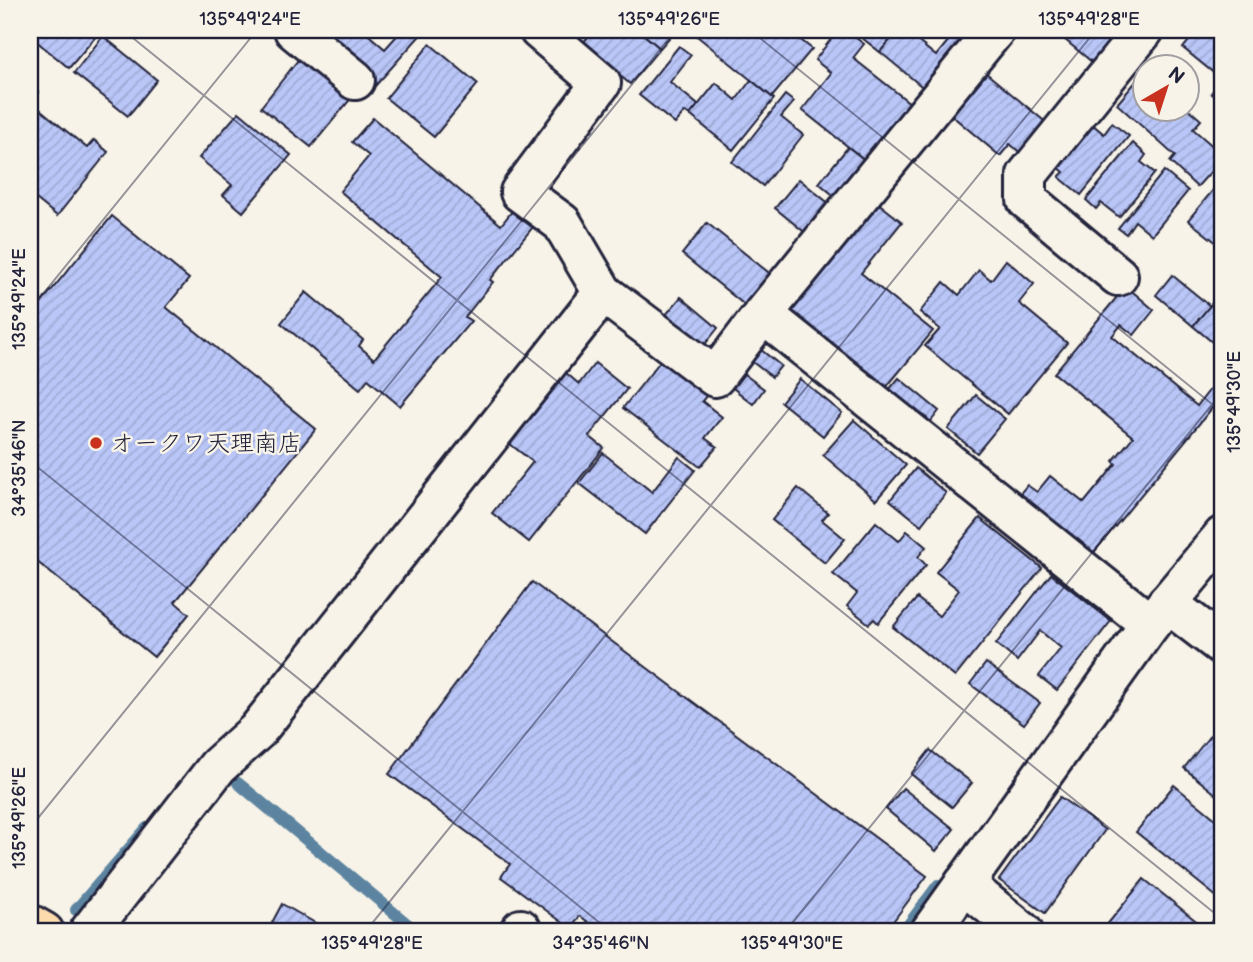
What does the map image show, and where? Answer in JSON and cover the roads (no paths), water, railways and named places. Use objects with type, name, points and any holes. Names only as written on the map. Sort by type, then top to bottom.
[{"type":"highway","points":[[30,924],[44,932]]},
{"type":"street","points":[[294,30],[355,80]]},
{"type":"street","points":[[539,30],[601,83],[520,192],[562,223],[603,293],[715,377],[763,314],[995,30]]},
{"type":"street","points":[[1118,276],[1027,200],[1027,175],[1144,30]]},
{"type":"street","points":[[89,932],[218,766],[257,732],[603,293]]},
{"type":"street","points":[[763,314],[1159,613],[1223,646]]},
{"type":"street","points":[[930,932],[1159,613],[1223,536]]},
{"type":"street","points":[[964,884],[1023,932]]},
{"type":"waterway","points":[[238,783],[417,932]]},
{"type":"waterway","points":[[76,910],[147,828]]},
{"type":"waterway","points":[[903,932],[938,885]]},
{"type":"place","name":"オークワ天理南店","points":[[96,443]]}]
